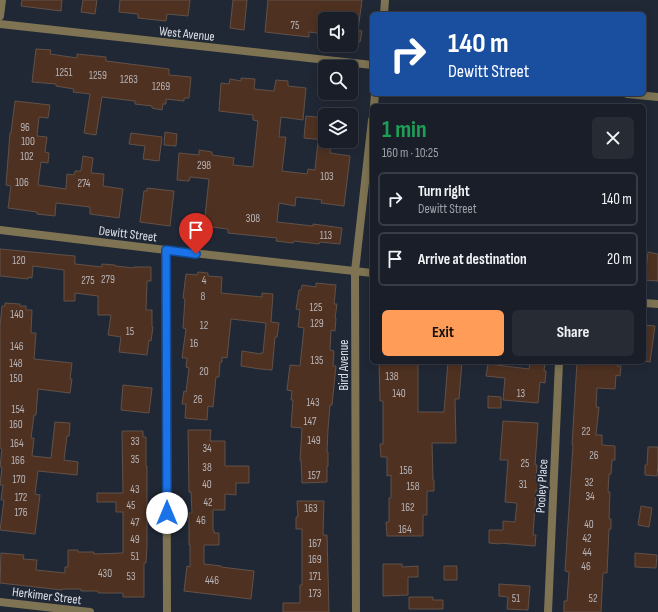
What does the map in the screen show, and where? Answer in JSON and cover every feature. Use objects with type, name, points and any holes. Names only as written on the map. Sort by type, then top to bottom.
[{"type":"street","points":[[0,16],[2,0]]},
{"type":"street","points":[[384,12],[385,0]]},
{"type":"street","name":"West Avenue","points":[[0,24],[370,65]]},
{"type":"street","points":[[642,96],[658,98]]},
{"type":"street","name":"Bird Avenue","points":[[356,612],[355,271],[370,138]]},
{"type":"street","name":"Dewitt Street","points":[[0,230],[370,273]]},
{"type":"street","points":[[166,250],[167,612]]},
{"type":"street","points":[[646,303],[658,304]]},
{"type":"street","name":"Pooley Place","points":[[548,612],[559,364]]},
{"type":"street","name":"Herkimer Street","points":[[0,602],[90,612]]},
{"type":"building","points":[[22,0],[62,0],[61,11],[21,6]]},
{"type":"building","points":[[83,0],[97,0],[95,14],[81,12]]},
{"type":"building","points":[[120,0],[190,0],[188,16],[167,14],[166,21],[138,18],[138,14],[119,12]]},
{"type":"building","points":[[233,0],[247,0],[244,30],[230,28]]},
{"type":"building","points":[[268,0],[362,0],[358,30],[358,12],[318,12],[318,33],[309,32],[309,37],[265,32]]},
{"type":"building","points":[[358,30],[362,31],[360,42],[358,42]]},
{"type":"building","points":[[36,49],[51,50],[50,54],[77,58],[77,54],[106,57],[106,61],[169,69],[169,75],[191,77],[189,98],[184,98],[184,101],[166,99],[166,104],[163,104],[162,110],[152,108],[152,106],[135,104],[135,101],[102,97],[96,135],[84,133],[90,94],[73,92],[74,89],[56,86],[56,84],[32,82]]},
{"type":"building","points":[[241,78],[255,79],[254,89],[274,91],[276,80],[288,81],[288,86],[306,88],[303,120],[281,117],[279,137],[286,137],[282,171],[307,174],[308,169],[315,170],[318,141],[318,148],[330,148],[330,153],[350,156],[344,206],[321,203],[322,200],[296,197],[295,206],[279,203],[277,222],[313,226],[313,224],[342,228],[340,244],[320,242],[319,244],[294,241],[293,243],[276,241],[277,238],[228,233],[228,229],[204,226],[209,179],[190,177],[189,181],[177,180],[179,153],[199,155],[199,150],[212,152],[212,155],[234,158],[233,165],[253,167],[258,121],[253,120],[253,115],[219,111],[221,83],[229,84],[230,79],[241,81]]},
{"type":"building","points":[[15,101],[50,105],[48,118],[39,117],[37,136],[47,137],[45,152],[49,153],[48,163],[41,162],[38,185],[66,189],[67,174],[74,175],[75,171],[81,171],[83,156],[93,158],[91,173],[104,174],[103,186],[123,189],[119,218],[90,214],[90,207],[56,203],[55,216],[8,208],[11,186],[6,185],[10,133]]},
{"type":"building","points":[[306,116],[318,117],[318,139],[304,138]]},
{"type":"building","points":[[165,132],[177,134],[176,146],[164,145]]},
{"type":"building","points":[[131,133],[162,137],[159,161],[143,159],[145,146],[129,144]]},
{"type":"building","points":[[147,188],[174,191],[170,226],[140,222],[144,191],[147,191]]},
{"type":"building","points":[[0,249],[75,256],[75,264],[102,267],[102,264],[134,268],[151,267],[151,281],[147,281],[146,310],[152,310],[153,327],[147,355],[119,352],[121,337],[108,335],[111,315],[98,315],[98,296],[75,293],[75,301],[64,301],[64,270],[33,266],[32,278],[28,277],[28,279],[0,276]]},
{"type":"building","points":[[648,252],[658,254],[658,281],[646,280]]},
{"type":"building","points":[[198,272],[208,273],[208,276],[222,277],[221,293],[262,297],[262,293],[273,294],[271,322],[279,323],[277,337],[275,337],[272,370],[260,369],[241,366],[242,351],[263,353],[266,323],[231,319],[227,358],[222,357],[222,362],[220,362],[219,377],[216,377],[213,407],[208,406],[207,420],[185,418],[186,404],[182,404],[184,391],[186,392],[189,368],[186,367],[187,358],[182,358],[186,329],[183,328],[185,299],[183,298],[186,274],[197,275]]},
{"type":"building","points":[[316,283],[336,285],[334,304],[337,304],[335,331],[331,330],[330,350],[334,351],[333,366],[336,366],[328,429],[327,482],[302,483],[300,460],[302,428],[291,427],[293,400],[291,400],[292,391],[287,390],[290,365],[300,366],[304,328],[298,327],[300,310],[296,309],[299,290],[301,290],[302,285],[316,287]]},
{"type":"building","points":[[5,303],[20,304],[20,306],[26,306],[26,310],[32,310],[31,333],[36,333],[34,359],[72,363],[70,393],[38,389],[36,415],[34,415],[31,438],[34,438],[32,456],[51,458],[55,422],[70,423],[64,460],[78,462],[77,475],[38,471],[35,494],[40,495],[35,534],[0,530],[4,500],[1,500],[3,485],[0,485],[2,449],[0,448],[0,326],[2,306],[5,306]]},
{"type":"building","points":[[646,325],[655,326],[650,362],[646,361]]},
{"type":"building","points":[[379,364],[418,364],[418,412],[444,412],[448,364],[462,364],[459,399],[455,399],[456,443],[432,443],[434,491],[427,491],[427,515],[423,515],[423,536],[387,536],[386,522],[389,522],[391,475],[387,476],[387,457],[381,457],[380,444],[383,444],[383,401],[380,401]]},
{"type":"building","points":[[488,364],[529,369],[530,364],[545,364],[545,383],[540,382],[538,403],[503,400],[505,378],[486,376]]},
{"type":"building","points":[[577,364],[617,364],[617,366],[621,366],[620,376],[616,375],[615,389],[597,388],[596,407],[599,407],[596,435],[602,435],[602,445],[615,446],[615,460],[612,460],[611,474],[609,474],[608,492],[610,492],[609,519],[611,519],[611,529],[609,529],[607,573],[603,573],[601,612],[564,612],[564,601],[567,601],[569,572],[565,571]]},
{"type":"building","points":[[123,385],[152,388],[149,413],[121,410]]},
{"type":"building","points":[[488,396],[501,397],[501,408],[488,408]]},
{"type":"building","points":[[503,421],[538,423],[535,465],[537,465],[536,479],[539,479],[539,490],[536,490],[533,535],[536,535],[535,546],[489,543],[489,530],[503,530],[503,521],[515,522],[517,503],[505,502],[508,460],[500,460]]},
{"type":"building","points":[[188,430],[211,430],[210,441],[225,441],[225,466],[249,466],[249,483],[236,483],[236,495],[225,494],[225,510],[213,510],[213,530],[214,533],[219,533],[219,545],[204,545],[204,564],[254,571],[251,599],[184,591],[187,566],[190,567],[189,513],[192,513],[191,492],[189,492]]},
{"type":"building","points":[[122,431],[143,431],[143,437],[146,437],[147,546],[146,563],[144,563],[144,597],[123,597],[123,593],[98,593],[98,591],[81,591],[81,589],[62,590],[0,583],[1,553],[24,555],[23,559],[37,560],[36,570],[65,573],[65,567],[68,567],[68,550],[78,550],[78,552],[94,552],[94,554],[123,553],[123,512],[116,512],[116,502],[97,502],[97,493],[123,493]]},
{"type":"building","points":[[648,447],[658,447],[657,476],[645,475]]},
{"type":"building","points":[[297,501],[324,501],[323,535],[327,535],[329,612],[283,612],[283,603],[300,603],[300,585],[302,585],[302,529],[296,529],[296,517],[298,517]]},
{"type":"building","points":[[641,506],[652,508],[649,527],[638,525]]},
{"type":"building","points":[[635,553],[657,555],[656,568],[635,567]]},
{"type":"building","points":[[383,564],[402,564],[402,567],[418,566],[418,577],[408,577],[408,595],[383,596]]},
{"type":"building","points":[[444,566],[457,566],[457,580],[444,580]]},
{"type":"building","points":[[499,584],[530,586],[528,610],[507,609],[508,597],[499,596]]},
{"type":"building","points":[[409,597],[433,597],[433,600],[443,600],[443,609],[409,609]]},
{"type":"route","points":[[167,513],[166,250],[196,254]]}]
